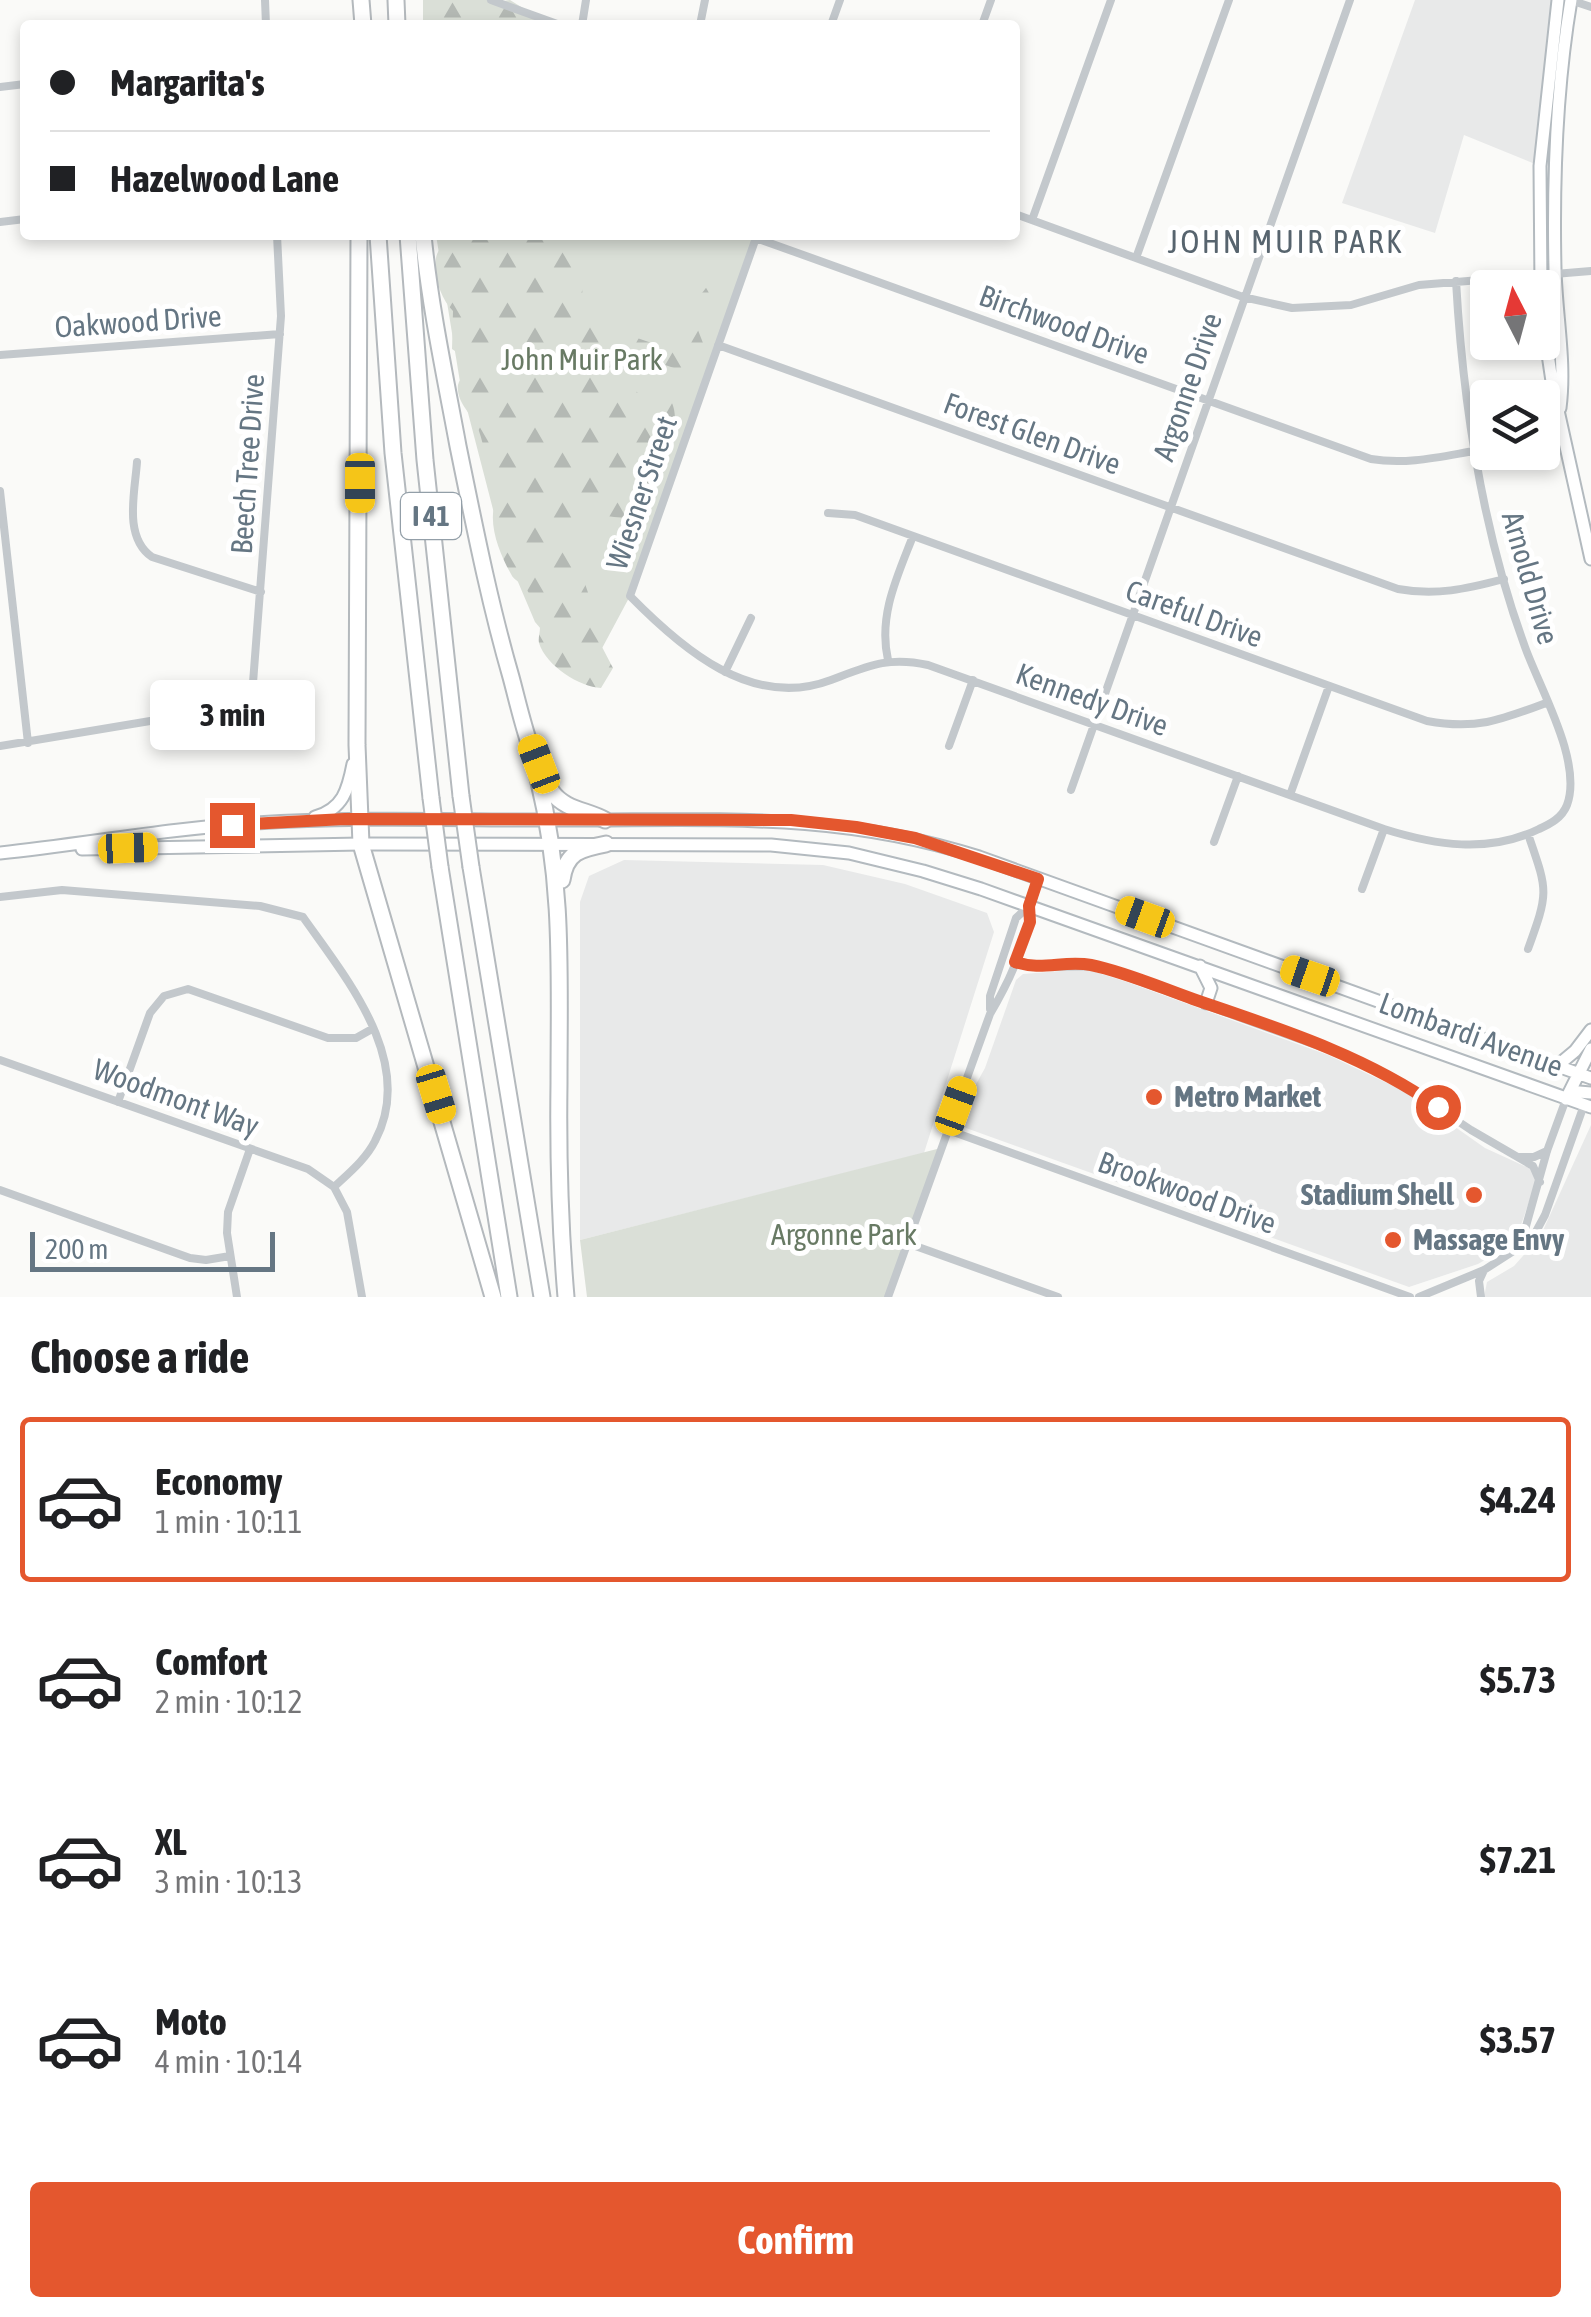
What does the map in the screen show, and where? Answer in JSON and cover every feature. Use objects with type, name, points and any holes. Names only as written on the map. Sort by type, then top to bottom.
[{"type":"highway","points":[[359,240],[357,745],[361,844],[493,1297]]},
{"type":"highway","name":"I 41","points":[[378,240],[393,453],[430,798],[509,1297]]},
{"type":"highway","name":"I 41","points":[[408,240],[429,496],[461,796],[542,1297]]},
{"type":"highway","points":[[424,240],[441,354],[488,592],[530,740],[553,844],[560,909]]},
{"type":"highway","points":[[530,740],[558,800],[605,820]]},
{"type":"highway","points":[[566,1297],[559,1184],[560,909],[568,858],[580,850],[606,844]]},
{"type":"main road","points":[[1540,270],[1540,166],[1558,0]]},
{"type":"main road","points":[[1555,270],[1558,106],[1570,0]]},
{"type":"main road","points":[[1560,347],[1560,408],[1591,558]]},
{"type":"main road","points":[[304,820],[325,814],[343,799],[349,788],[357,745]]},
{"type":"main road","name":"Lombardi Avenue","points":[[18,851],[190,828],[304,820],[775,819],[849,826],[938,844],[1585,1076]]},
{"type":"main road","name":"Lombardi Avenue","points":[[18,851],[361,844],[758,845],[830,850],[922,870],[1029,906],[1588,1106]]},
{"type":"main road","points":[[0,853],[18,851]]},
{"type":"main road","points":[[1199,965],[1210,988],[1206,1003]]},
{"type":"main road","points":[[1210,988],[1234,978]]},
{"type":"main road","points":[[1557,1066],[1573,1054],[1591,1030]]},
{"type":"main road","points":[[1566,1098],[1585,1076],[1591,1049]]},
{"type":"main road","points":[[1566,1098],[1591,1091],[1588,1106]]},
{"type":"street","points":[[491,0],[546,20]]},
{"type":"street","points":[[1032,220],[1111,0]]},
{"type":"street","points":[[1136,258],[1230,0]]},
{"type":"street","name":"Argonne Drive","points":[[1071,790],[1350,0]]},
{"type":"street","points":[[1570,0],[1591,7]]},
{"type":"street","points":[[1020,216],[1243,297],[1292,308],[1332,308],[1419,285],[1470,281]]},
{"type":"street","name":"Beech Tree Drive","points":[[28,743],[240,706],[252,696],[280,334],[277,240]]},
{"type":"street","name":"Wiesner Street","points":[[630,596],[755,240]]},
{"type":"street","name":"Birchwood Drive","points":[[767,240],[1371,459],[1416,462],[1470,452]]},
{"type":"street","points":[[1560,273],[1591,271]]},
{"type":"street","name":"Arnold Drive","points":[[1456,281],[1470,413]]},
{"type":"street","name":"Oakwood Drive","points":[[0,356],[280,334]]},
{"type":"street","name":"Forest Glen Drive","points":[[718,345],[1398,590],[1427,594],[1458,592],[1504,579]]},
{"type":"street","points":[[138,462],[133,521],[142,550],[152,557],[260,592]]},
{"type":"street","name":"Arnold Drive","points":[[1478,470],[1504,579],[1568,754],[1570,792],[1566,808],[1558,818]]},
{"type":"street","points":[[0,491],[28,743],[0,746]]},
{"type":"street","name":"Careful Drive","points":[[828,513],[855,516],[913,536],[1426,722],[1457,726],[1489,724],[1546,702]]},
{"type":"street","points":[[888,660],[885,620],[891,592],[913,536]]},
{"type":"street","name":"Kennedy Drive","points":[[630,596],[683,646],[725,672],[769,687],[799,688],[888,660],[928,665],[1421,841],[1464,846],[1487,844],[1528,834],[1558,818]]},
{"type":"street","points":[[725,672],[752,618]]},
{"type":"street","points":[[949,746],[973,680]]},
{"type":"street","points":[[1290,795],[1329,686]]},
{"type":"street","points":[[1214,842],[1238,776]]},
{"type":"street","points":[[1362,889],[1384,829]]},
{"type":"street","points":[[1528,834],[1545,886],[1544,904],[1528,950]]},
{"type":"street","points":[[888,1297],[990,1014],[1030,922],[1029,906],[1038,879]]},
{"type":"street","points":[[0,897],[62,890],[260,906],[304,916],[356,994],[383,1055],[389,1086],[386,1113],[375,1142],[334,1186],[347,1212],[362,1297]]},
{"type":"street","points":[[990,1014],[990,996],[1016,918],[1029,906]]},
{"type":"street","points":[[1015,962],[1042,968],[1087,964],[1206,1003],[1382,1070],[1535,1168],[1540,1182]]},
{"type":"street","points":[[118,1102],[150,1014],[164,996],[188,990],[328,1038],[356,1038],[372,1030]]},
{"type":"street","name":"Woodmont Way","points":[[0,1060],[308,1170],[334,1186]]},
{"type":"street","points":[[1521,1244],[1566,1098]]},
{"type":"street","points":[[1419,1297],[1484,1270],[1532,1239],[1588,1106]]},
{"type":"street","name":"Brookwood Drive","points":[[948,1130],[1410,1297]]},
{"type":"street","points":[[237,1297],[226,1232],[228,1212],[250,1149]]},
{"type":"street","points":[[1519,1157],[1534,1157],[1547,1151]]},
{"type":"street","points":[[0,1190],[190,1258],[230,1256]]},
{"type":"street","points":[[907,1243],[1058,1297]]},
{"type":"street","points":[[1481,1297],[1479,1281],[1484,1270]]},
{"type":"shaded area","points":[[1415,0],[1558,0],[1540,166],[1464,135],[1435,233],[1342,203]]},
{"type":"shaded area","points":[[624,860],[823,865],[905,884],[987,913],[994,932],[924,1153],[580,1240],[580,902],[589,876]]},
{"type":"shaded area","points":[[1089,970],[1127,982],[1328,1055],[1404,1091],[1485,1148],[1531,1169],[1536,1181],[1519,1231],[1502,1250],[1478,1264],[1409,1287],[966,1128],[959,1120],[960,1113],[985,1068],[1016,980],[1023,974]]},
{"type":"shaded area","points":[[1591,1125],[1591,1297],[1484,1297],[1487,1282],[1514,1266],[1540,1237]]},
{"type":"green space","points":[[423,0],[491,0],[546,20],[423,20]]},
{"type":"green space","points":[[437,0],[479,0],[481,4],[510,0],[542,20],[440,20]]},
{"type":"green space","name":"John Muir Park","points":[[437,240],[755,240],[630,596],[585,680],[535,622],[502,544],[460,382]]},
{"type":"green space","name":"John Muir Park","points":[[562,240],[580,278],[581,306],[597,311],[597,321],[608,328],[678,352],[683,349],[686,322],[698,299],[709,284],[720,292],[717,316],[712,323],[694,320],[703,343],[692,381],[681,401],[673,397],[677,369],[644,358],[634,371],[631,385],[643,399],[669,398],[675,423],[643,517],[628,519],[586,513],[568,534],[596,616],[590,624],[613,668],[601,688],[583,684],[549,660],[539,643],[540,627],[533,603],[512,576],[498,547],[493,526],[497,498],[478,428],[458,391],[460,379],[473,367],[452,349],[453,311],[437,280],[436,258],[443,242]]},
{"type":"green space","name":"Argonne Park","points":[[941,1148],[886,1297],[587,1297],[580,1240]]},
{"type":"place","name":"Metro Market","points":[[1154,1097]]},
{"type":"place","name":"Stadium Shell","points":[[1474,1195]]},
{"type":"place","name":"Massage Envy","points":[[1393,1240]]},
{"type":"district","name":"JOHN MUIR PARK","points":[[1286,242]]},
{"type":"route","points":[[232,825],[345,819],[762,819],[849,826],[915,838],[1038,879],[1029,906],[1030,922],[1015,962],[1042,968],[1087,964],[1145,982],[1355,1058],[1392,1076],[1438,1107]]}]
